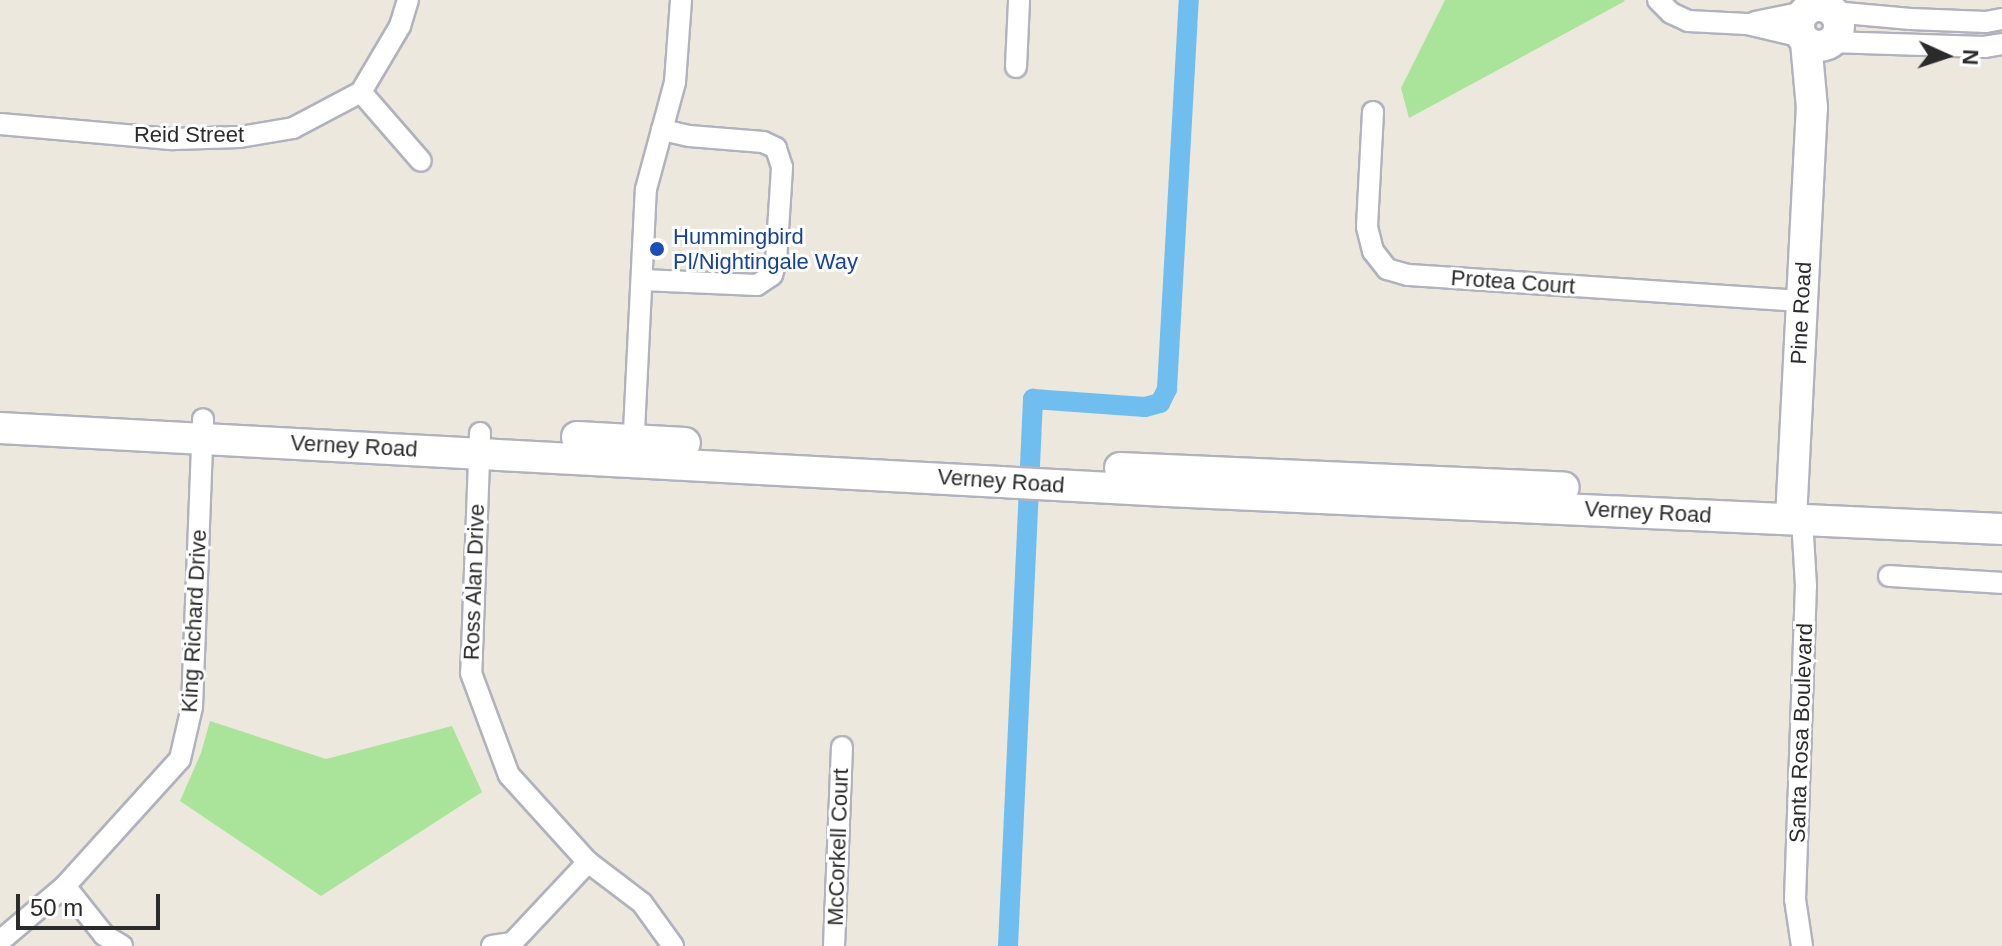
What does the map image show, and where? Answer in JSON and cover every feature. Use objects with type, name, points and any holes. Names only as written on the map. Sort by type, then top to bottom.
[{"type":"street","points":[[408,0],[395,36],[361,92],[421,161]]},
{"type":"street","points":[[633,451],[646,189],[675,82],[681,0]]},
{"type":"street","points":[[1016,67],[1019,0]]},
{"type":"street","points":[[1658,0],[1688,21],[1747,24],[1911,19],[1986,22],[2002,19]]},
{"type":"street","points":[[1818,21],[1984,47],[2002,44]]},
{"type":"street","name":"Pine Road","points":[[1795,512],[1802,301],[1818,21]]},
{"type":"street","name":"Reid Street","points":[[0,124],[173,139],[240,137],[293,128],[361,92]]},
{"type":"street","name":"Protea Court","points":[[1373,112],[1367,227],[1373,251],[1387,269],[1408,275],[1802,301]]},
{"type":"street","points":[[642,280],[757,285],[772,275],[776,261],[782,167],[776,148],[759,141],[689,136],[662,130]]},
{"type":"street","name":"Verney Road","points":[[0,408],[203,428],[1795,512],[2002,529]]},
{"type":"street","name":"Verney Road","points":[[0,428],[203,428]]},
{"type":"street","name":"King Richard Drive","points":[[0,941],[65,886],[180,759],[192,707],[203,428]]},
{"type":"street","name":"Ross Alan Drive","points":[[480,443],[471,673],[509,775],[588,862],[642,903],[673,946]]},
{"type":"street","name":"Verney Road","points":[[1795,512],[2002,508]]},
{"type":"street","name":"Santa Rosa Boulevard","points":[[1795,512],[1806,586],[1795,899],[1802,946]]},
{"type":"street","points":[[1889,576],[2002,583]]},
{"type":"street","name":"McCorkell Court","points":[[834,946],[842,747]]},
{"type":"street","points":[[492,946],[512,943],[588,862]]},
{"type":"street","points":[[65,886],[104,935],[122,946]]},
{"type":"green space","points":[[1445,0],[1625,1],[1409,118],[1401,88]]},
{"type":"green space","points":[[210,721],[326,759],[452,726],[482,792],[321,896],[180,801],[201,753]]},
{"type":"waterway","points":[[1008,946],[1033,399],[1145,407],[1160,403],[1167,389],[1189,0]]},
{"type":"place","name":"Hummingbird Pl/Nightingale Way","points":[[657,249]]}]
